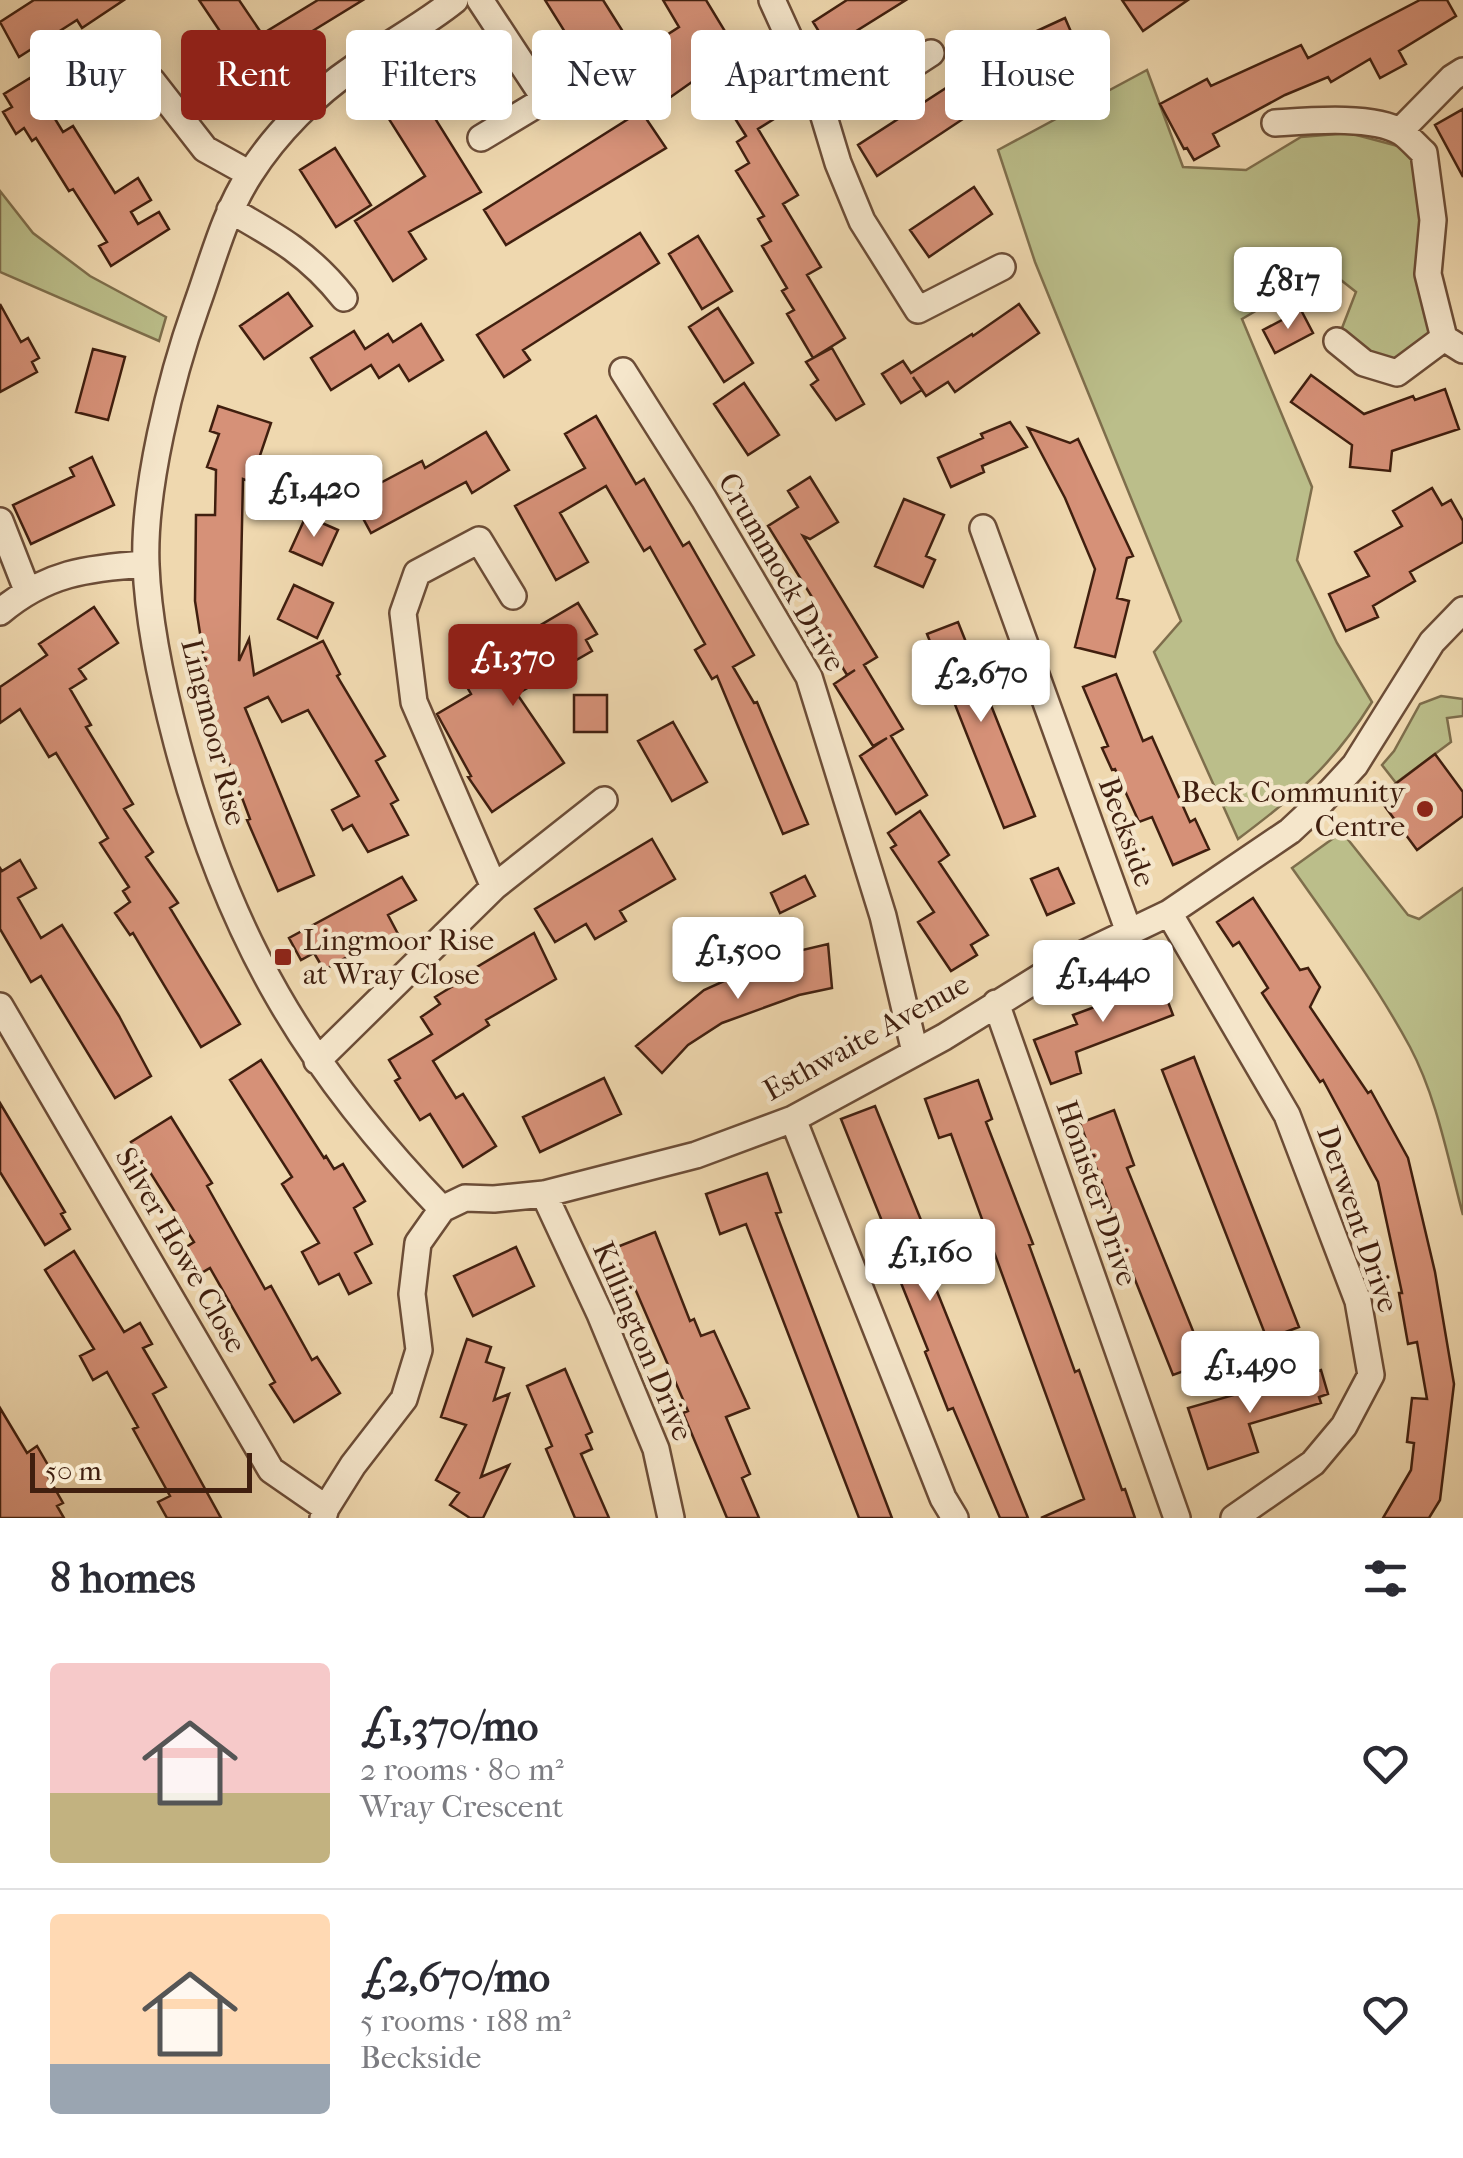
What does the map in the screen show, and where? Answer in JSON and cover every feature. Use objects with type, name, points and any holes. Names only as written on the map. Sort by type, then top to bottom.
[{"type":"street","name":"Lingmoor Rise","points":[[442,1208],[374,1136],[317,1061],[260,967],[226,894],[164,694],[146,564],[154,472],[180,360],[230,210],[250,174],[310,103],[420,10],[455,0]]},
{"type":"street","points":[[480,0],[532,80]]},
{"type":"street","points":[[772,0],[786,30]]},
{"type":"street","points":[[925,58],[931,54]]},
{"type":"street","points":[[1400,131],[1463,71]]},
{"type":"street","points":[[161,92],[206,149],[250,174]]},
{"type":"street","points":[[481,138],[532,108]]},
{"type":"street","points":[[825,120],[862,222],[918,310],[1002,267]]},
{"type":"street","points":[[1275,123],[1336,120],[1400,131],[1424,153],[1434,220],[1428,274],[1454,344],[1397,374],[1364,364],[1337,341]]},
{"type":"street","points":[[230,210],[290,243],[320,269],[344,298]]},
{"type":"street","name":"Crummock Drive","points":[[624,371],[809,677],[882,916],[915,1052]]},
{"type":"street","points":[[0,522],[27,590]]},
{"type":"street","name":"Beckside","points":[[982,528],[1128,932]]},
{"type":"street","points":[[494,886],[414,702],[403,613],[417,573],[479,540],[513,596]]},
{"type":"street","points":[[0,612],[27,590],[89,570],[146,564]]},
{"type":"street","name":"Esthwaite Avenue","points":[[442,1208],[465,1198],[494,1200],[544,1194],[696,1155],[793,1119],[944,1037],[1058,966],[1170,913],[1290,831],[1322,802],[1355,765],[1432,642],[1463,610]]},
{"type":"street","points":[[317,1061],[494,886],[604,800]]},
{"type":"street","name":"Derwent Drive","points":[[1170,913],[1287,1115],[1358,1301],[1371,1375],[1344,1426],[1313,1463],[1266,1510],[1234,1518]]},
{"type":"street","name":"Honister Drive","points":[[996,1004],[1177,1518]]},
{"type":"street","name":"Silver Howe Close","points":[[0,1006],[271,1470],[324,1513]]},
{"type":"street","points":[[793,1119],[942,1498],[955,1518]]},
{"type":"street","name":"Killington Drive","points":[[544,1194],[656,1448],[671,1518]]},
{"type":"street","points":[[324,1513],[353,1465],[404,1399],[419,1350],[412,1294],[418,1243],[442,1208]]},
{"type":"green space","points":[[1147,70],[1183,167],[1246,170],[1301,137],[1349,133],[1424,153],[1444,338],[1397,373],[1337,341],[1356,292],[1327,269],[1242,319],[1312,487],[1297,560],[1337,643],[1372,702],[1343,744],[1312,778],[1238,839],[1154,652],[1181,621],[1035,262],[998,150],[1054,120],[1110,120],[1110,90]]},
{"type":"green space","points":[[0,191],[33,233],[90,276],[166,317],[159,341],[0,272]]},
{"type":"green space","points":[[1441,696],[1463,699],[1463,716],[1447,718],[1451,742],[1396,783],[1382,765],[1420,704]]},
{"type":"green space","points":[[1342,832],[1408,915],[1419,919],[1463,888],[1463,1215],[1435,1108],[1410,1047],[1369,978],[1292,868]]},
{"type":"building","points":[[34,0],[124,0],[82,28],[77,20],[61,30],[30,30],[30,50],[19,57],[0,22]]},
{"type":"building","points":[[199,0],[239,0],[259,30],[219,30]]},
{"type":"building","points":[[318,0],[363,0],[314,30],[269,30]]},
{"type":"building","points":[[545,0],[603,0],[622,30],[564,30]]},
{"type":"building","points":[[663,0],[706,0],[724,30],[691,30],[691,83],[671,97],[671,32],[679,27]]},
{"type":"building","points":[[847,0],[906,0],[858,30],[818,30],[813,22]]},
{"type":"building","points":[[1122,0],[1188,0],[1143,31]]},
{"type":"building","points":[[1420,0],[1447,0],[1456,16],[1399,51],[1406,64],[1380,78],[1370,59],[1331,82],[1328,77],[1285,95],[1213,134],[1219,146],[1194,160],[1160,104],[1207,79],[1211,86],[1301,45],[1308,58]]},
{"type":"building","points":[[1065,18],[1070,30],[1039,30]]},
{"type":"building","points":[[30,78],[30,120],[56,120],[63,132],[73,126],[115,193],[138,178],[151,200],[131,212],[138,224],[159,212],[169,229],[111,266],[99,246],[107,242],[73,189],[69,191],[36,138],[32,141],[24,128],[16,134],[3,112],[12,107],[4,94]]},
{"type":"building","points":[[945,89],[945,120],[961,120],[877,176],[858,145],[897,120],[925,120],[925,102]]},
{"type":"building","points":[[1463,109],[1463,177],[1435,125]]},
{"type":"building","points":[[390,120],[436,120],[481,192],[409,232],[426,259],[393,281],[355,221],[425,176]]},
{"type":"building","points":[[627,120],[647,120],[666,148],[506,245],[484,210]]},
{"type":"building","points":[[736,120],[772,120],[758,129],[798,195],[783,204],[821,267],[807,275],[845,338],[813,358],[787,314],[794,310],[782,291],[787,288],[762,246],[771,241],[758,219],[764,216],[736,171],[749,163],[737,142],[746,136]]},
{"type":"building","points":[[335,148],[371,205],[336,227],[300,170]]},
{"type":"building","points":[[974,187],[992,214],[929,257],[910,230]]},
{"type":"building","points":[[640,233],[659,263],[523,350],[530,360],[504,377],[477,335]]},
{"type":"building","points":[[698,236],[732,291],[702,309],[669,254]]},
{"type":"building","points":[[288,293],[312,326],[264,359],[240,326]]},
{"type":"building","points":[[0,304],[21,342],[28,338],[39,358],[32,362],[37,372],[0,392]]},
{"type":"building","points":[[1019,304],[1039,333],[955,392],[948,382],[926,396],[922,390],[901,403],[882,374],[903,361],[911,373]]},
{"type":"building","points":[[718,308],[753,363],[724,382],[689,327]]},
{"type":"building","points":[[1301,310],[1313,333],[1275,353],[1263,330]]},
{"type":"building","points":[[421,324],[443,360],[409,381],[399,365],[379,378],[371,365],[331,390],[311,358],[354,331],[365,349],[388,334],[393,342]]},
{"type":"building","points":[[832,348],[864,404],[836,420],[811,385],[818,380],[806,362]]},
{"type":"building","points":[[93,349],[125,357],[108,420],[76,412]]},
{"type":"building","points":[[1311,375],[1364,414],[1445,389],[1459,429],[1392,451],[1390,471],[1350,467],[1352,445],[1291,402]]},
{"type":"building","points":[[744,383],[779,435],[748,455],[714,404]]},
{"type":"building","points":[[218,406],[271,423],[251,482],[243,479],[239,661],[249,639],[254,675],[323,641],[340,674],[337,676],[385,756],[376,761],[398,800],[391,804],[408,835],[368,852],[352,825],[343,830],[332,810],[359,796],[308,710],[282,722],[268,697],[245,708],[314,875],[278,891],[247,820],[250,819],[214,723],[209,726],[213,717],[195,601],[196,515],[215,515],[216,470],[207,467],[219,434],[210,431]]},
{"type":"building","points":[[596,416],[636,484],[644,479],[683,546],[689,542],[754,655],[733,667],[754,703],[757,702],[808,824],[783,834],[717,676],[712,679],[695,650],[705,644],[650,547],[644,551],[606,486],[560,513],[588,562],[556,580],[515,506],[585,468],[565,434]]},
{"type":"building","points":[[1010,422],[1027,447],[982,466],[984,472],[951,487],[938,458]]},
{"type":"building","points":[[1028,428],[1070,443],[1078,439],[1133,556],[1127,558],[1117,598],[1129,601],[1115,657],[1075,647],[1095,569],[1065,498]]},
{"type":"building","points":[[486,432],[509,470],[472,493],[466,482],[371,533],[352,498],[422,461],[425,468]]},
{"type":"building","points":[[92,457],[114,505],[31,544],[13,505],[74,476],[70,468]]},
{"type":"building","points":[[810,477],[838,522],[810,539],[803,536],[877,657],[864,665],[903,729],[891,736],[927,795],[896,814],[860,756],[887,738],[873,746],[834,684],[855,670],[847,675],[811,615],[820,610],[768,526],[798,507],[788,491]]},
{"type":"building","points":[[1432,488],[1442,505],[1451,500],[1463,521],[1463,542],[1410,572],[1415,581],[1373,606],[1378,617],[1346,631],[1329,594],[1369,576],[1355,552],[1402,526],[1393,511]]},
{"type":"building","points":[[904,499],[944,515],[926,556],[935,560],[923,587],[875,566]]},
{"type":"building","points":[[306,516],[338,530],[322,565],[290,551]]},
{"type":"building","points":[[294,585],[333,603],[317,638],[278,619]]},
{"type":"building","points":[[578,603],[597,634],[586,640],[592,651],[517,694],[564,763],[492,812],[468,777],[471,776],[437,714],[471,694],[459,673]]},
{"type":"building","points":[[94,607],[118,643],[79,669],[86,679],[70,689],[91,725],[86,727],[133,804],[124,809],[153,852],[146,857],[178,903],[170,908],[240,1024],[201,1047],[133,933],[130,935],[115,913],[130,902],[123,891],[129,887],[100,843],[108,838],[56,753],[49,757],[20,709],[0,723],[0,687],[47,655],[39,644]]},
{"type":"building","points":[[958,622],[1035,816],[1004,828],[927,634]]},
{"type":"building","points":[[1116,674],[1143,741],[1152,737],[1190,822],[1195,819],[1209,849],[1173,865],[1152,817],[1139,822],[1115,769],[1112,770],[1102,748],[1108,746],[1083,687]]},
{"type":"building","points":[[574,695],[607,695],[607,732],[574,732]]},
{"type":"building","points":[[673,722],[707,782],[672,801],[638,741]]},
{"type":"building","name":"Beck Community Centre","points":[[1435,754],[1463,792],[1463,816],[1417,850],[1378,797]]},
{"type":"building","points":[[920,811],[949,855],[939,862],[988,935],[971,945],[977,955],[951,971],[918,922],[934,912],[891,848],[896,845],[888,833]]},
{"type":"building","points":[[652,839],[675,879],[620,911],[626,921],[595,939],[586,924],[555,942],[535,909]]},
{"type":"building","points":[[20,860],[36,888],[18,898],[41,938],[62,925],[151,1076],[115,1098],[41,976],[31,982],[0,929],[0,868],[2,871]]},
{"type":"building","points":[[1058,868],[1074,903],[1047,915],[1031,879]]},
{"type":"building","points":[[805,876],[815,896],[780,913],[771,893]]},
{"type":"building","points":[[402,877],[416,900],[388,915],[398,934],[372,949],[370,944],[324,970],[314,953],[301,960],[289,938]]},
{"type":"building","points":[[1253,898],[1300,970],[1308,968],[1320,987],[1310,1007],[1368,1093],[1371,1091],[1408,1158],[1435,1272],[1454,1384],[1440,1500],[1429,1518],[1383,1518],[1411,1470],[1414,1443],[1407,1442],[1412,1398],[1427,1399],[1417,1342],[1408,1344],[1402,1293],[1378,1182],[1323,1080],[1320,1082],[1262,993],[1268,988],[1239,942],[1233,946],[1217,922]]},
{"type":"building","points":[[534,933],[556,979],[486,1020],[489,1025],[433,1061],[456,1098],[463,1094],[496,1146],[463,1167],[430,1114],[420,1120],[395,1081],[400,1078],[389,1060],[432,1034],[421,1017],[440,1004],[435,997]]},
{"type":"building","points":[[828,944],[832,988],[799,995],[722,1023],[688,1045],[662,1073],[636,1046],[704,990],[744,972],[801,957],[798,951]]},
{"type":"building","points":[[1157,973],[1173,1015],[1076,1052],[1081,1073],[1051,1084],[1034,1040],[1077,1024],[1073,1015],[1111,1001],[1108,992]]},
{"type":"building","points":[[1194,1057],[1299,1327],[1267,1339],[1162,1070]]},
{"type":"building","points":[[261,1060],[324,1158],[334,1169],[343,1164],[365,1201],[354,1208],[372,1244],[355,1253],[371,1283],[349,1294],[339,1274],[319,1284],[302,1252],[319,1243],[282,1184],[292,1177],[230,1080]]},
{"type":"building","points":[[604,1078],[621,1114],[540,1152],[523,1117]]},
{"type":"building","points":[[978,1080],[992,1119],[986,1122],[1033,1244],[1029,1245],[1075,1372],[1079,1370],[1135,1518],[1041,1518],[1084,1499],[951,1134],[939,1138],[925,1099]]},
{"type":"building","points":[[0,1103],[65,1212],[61,1214],[70,1229],[45,1245],[0,1172]]},
{"type":"building","points":[[875,1106],[927,1235],[922,1237],[926,1247],[920,1249],[1028,1518],[1000,1518],[925,1352],[928,1350],[897,1273],[902,1271],[841,1119]]},
{"type":"building","points":[[1114,1110],[1134,1165],[1127,1168],[1206,1363],[1173,1375],[1108,1212],[1112,1211],[1080,1123]]},
{"type":"building","points":[[171,1117],[212,1183],[207,1186],[265,1289],[271,1286],[312,1360],[317,1357],[340,1393],[294,1422],[270,1385],[275,1382],[210,1268],[198,1275],[183,1249],[194,1242],[131,1142]]},
{"type":"building","points":[[767,1173],[781,1212],[776,1213],[892,1518],[859,1518],[746,1224],[720,1234],[706,1194]]},
{"type":"building","points":[[655,1232],[690,1321],[694,1319],[701,1336],[714,1331],[749,1408],[726,1417],[750,1474],[742,1478],[759,1518],[727,1518],[683,1413],[688,1411],[617,1247]]},
{"type":"building","points":[[516,1247],[534,1286],[473,1316],[454,1276]]},
{"type":"building","points":[[74,1251],[124,1332],[140,1323],[152,1344],[143,1348],[166,1387],[153,1394],[221,1518],[167,1518],[158,1502],[170,1496],[133,1429],[138,1427],[107,1372],[93,1380],[80,1356],[94,1349],[45,1270]]},
{"type":"building","points":[[467,1339],[491,1347],[486,1362],[504,1368],[494,1400],[509,1394],[481,1477],[509,1465],[483,1518],[470,1518],[450,1505],[459,1493],[436,1480],[466,1425],[441,1417]]},
{"type":"building","points":[[565,1369],[592,1432],[586,1435],[592,1449],[581,1454],[609,1518],[575,1518],[546,1449],[552,1446],[527,1386]]},
{"type":"building","points":[[1321,1370],[1328,1394],[1319,1397],[1321,1403],[1249,1424],[1258,1452],[1208,1469],[1188,1408]]},
{"type":"building","points":[[0,1408],[27,1453],[37,1446],[52,1472],[47,1475],[63,1503],[57,1506],[64,1518],[0,1518]]},
{"type":"place","name":"Beck Community Centre","points":[[1425,809]]},
{"type":"place","name":"Lingmoor Rise at Wray Close","points":[[283,957]]}]
